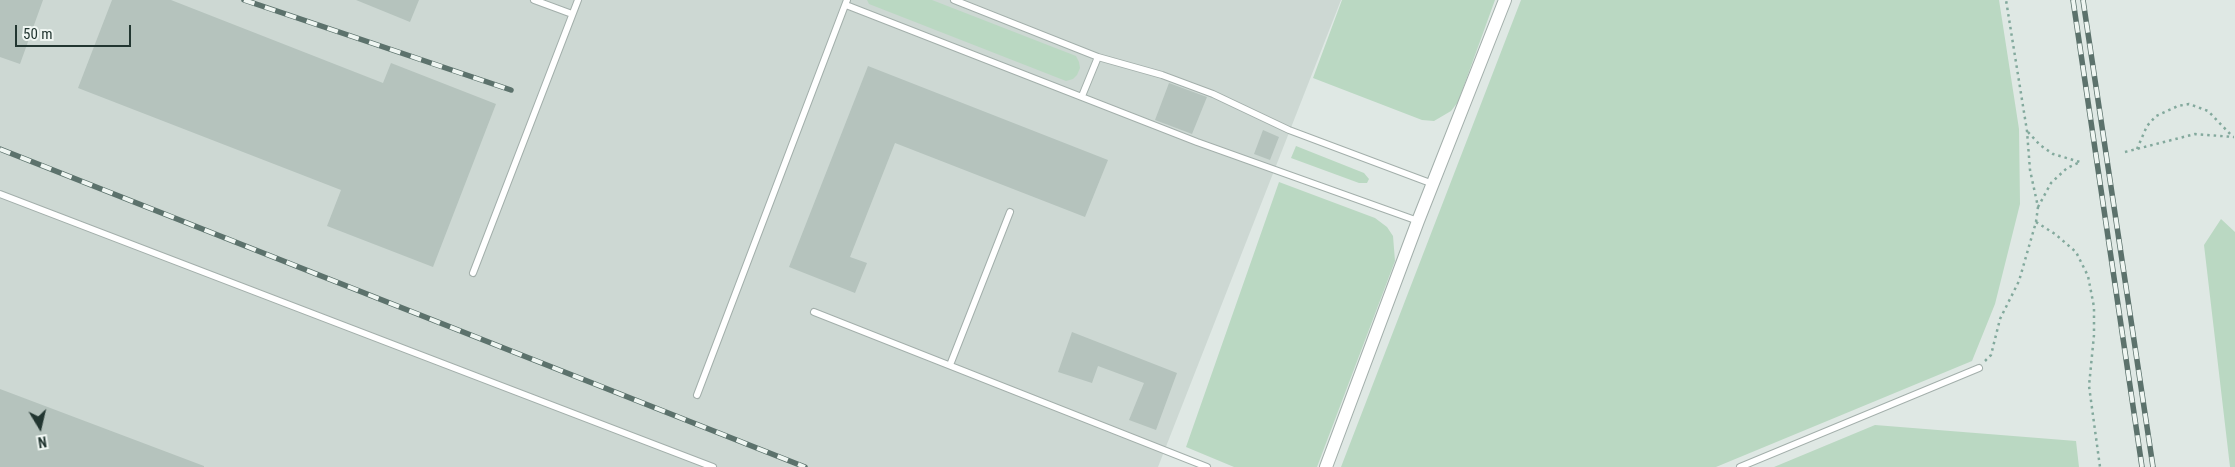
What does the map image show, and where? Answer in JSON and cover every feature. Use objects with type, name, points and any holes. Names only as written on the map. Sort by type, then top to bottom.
[{"type":"street","points":[[1326,467],[1418,221],[1505,0]]},
{"type":"lane","points":[[534,0],[572,14]]},
{"type":"lane","points":[[473,273],[578,0]]},
{"type":"lane","points":[[954,0],[1098,57],[1162,75],[1214,94],[1289,130],[1433,184]]},
{"type":"lane","points":[[697,395],[846,2],[1197,142],[1418,221]]},
{"type":"lane","points":[[1082,96],[1098,57]]},
{"type":"lane","points":[[0,194],[713,467]]},
{"type":"lane","points":[[950,365],[1010,212]]},
{"type":"lane","points":[[814,312],[1207,467]]},
{"type":"lane","points":[[1740,467],[1979,368]]},
{"type":"path","points":[[1979,368],[1991,355],[2000,319],[2018,281],[2036,222],[2038,207],[2030,170],[2027,131],[2006,0]]},
{"type":"path","points":[[2137,149],[2147,126],[2156,116],[2178,106],[2189,104],[2208,112],[2234,137]]},
{"type":"path","points":[[2027,131],[2040,145],[2053,154],[2080,162],[2067,168],[2051,183],[2038,207]]},
{"type":"path","points":[[2125,152],[2195,134],[2234,137]]},
{"type":"path","points":[[2036,222],[2055,234],[2076,252],[2088,276],[2094,307],[2094,335],[2089,386],[2100,467]]},
{"type":"shaded area","points":[[0,0],[1341,0],[1158,467],[0,467]]},
{"type":"green space","points":[[867,0],[932,0],[1076,56],[1080,68],[1073,79],[1066,81],[869,4]]},
{"type":"green space","points":[[1342,0],[1495,0],[1458,102],[1451,111],[1434,121],[1422,120],[1313,78]]},
{"type":"green space","points":[[1521,0],[1999,0],[2019,129],[2020,204],[1995,304],[1972,361],[1716,467],[1341,467]]},
{"type":"green space","points":[[1296,146],[1364,173],[1369,179],[1367,183],[1359,183],[1291,158]]},
{"type":"green space","points":[[1279,182],[1375,218],[1387,227],[1393,236],[1395,261],[1317,467],[1234,467],[1186,447]]},
{"type":"green space","points":[[2221,219],[2235,232],[2235,467],[2230,467],[2204,245]]},
{"type":"green space","points":[[1875,425],[2076,441],[2079,467],[1774,467]]},
{"type":"building","points":[[0,0],[43,0],[20,64],[0,57]]},
{"type":"building","points":[[112,0],[171,0],[383,83],[391,63],[496,104],[433,267],[327,226],[341,190],[78,88]]},
{"type":"building","points":[[356,0],[419,0],[410,22]]},
{"type":"building","points":[[868,66],[1108,160],[1085,217],[895,143],[850,257],[867,263],[855,293],[789,267]]},
{"type":"building","points":[[1169,83],[1207,97],[1192,134],[1155,120]]},
{"type":"building","points":[[1263,130],[1279,137],[1270,160],[1254,154]]},
{"type":"building","points":[[1072,332],[1177,373],[1156,430],[1129,420],[1144,383],[1098,366],[1092,383],[1058,372]]},
{"type":"building","points":[[0,389],[204,466],[204,467],[0,467]]},
{"type":"railway","points":[[244,0],[511,90]]},
{"type":"railway","points":[[2073,0],[2142,467]]},
{"type":"railway","points":[[2083,0],[2153,467]]},
{"type":"railway","points":[[0,149],[805,467]]}]
